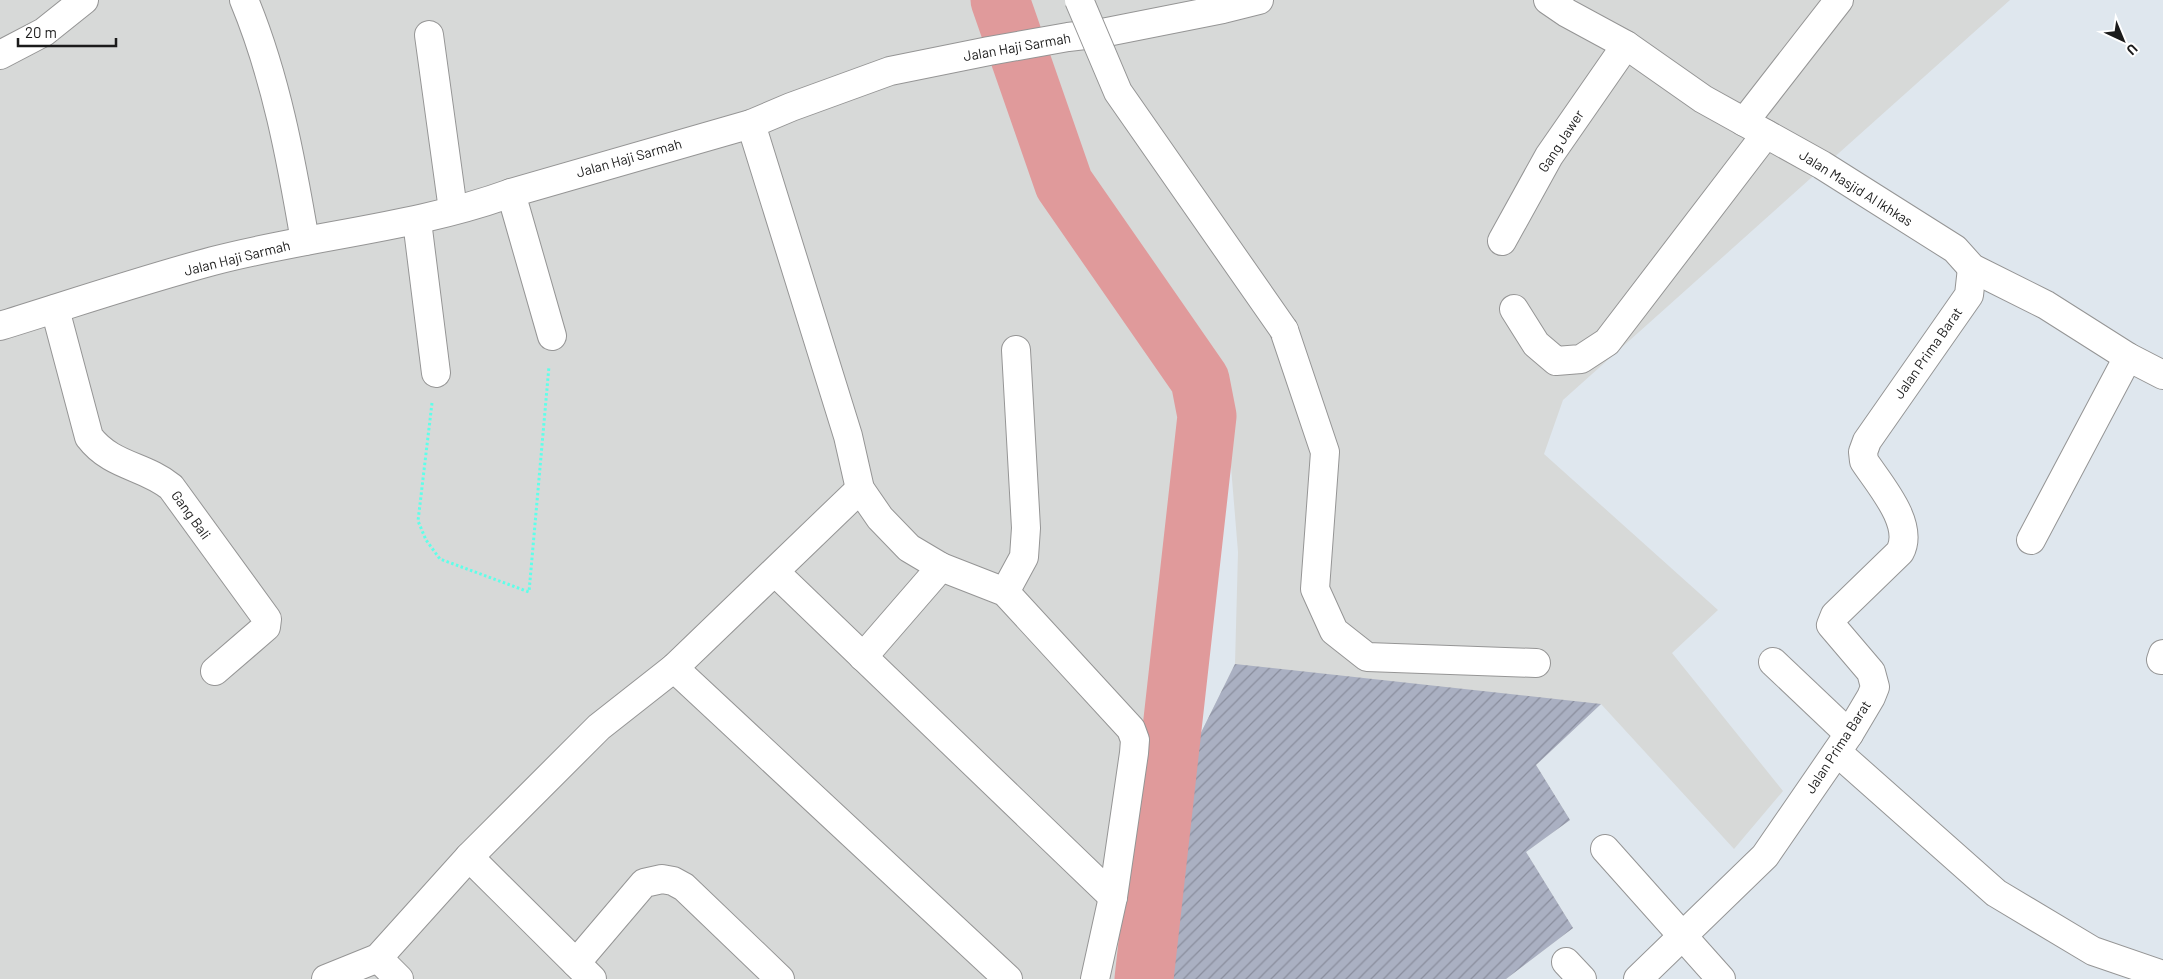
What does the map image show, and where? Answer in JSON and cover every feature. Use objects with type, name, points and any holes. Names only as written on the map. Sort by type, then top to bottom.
[{"type":"street","points":[[0,55],[44,32],[84,0]]},
{"type":"street","points":[[244,0],[258,35],[287,139],[305,241]]},
{"type":"street","points":[[1079,0],[1118,92],[1284,330],[1325,452],[1314,589],[1334,631],[1367,657],[1536,663]]},
{"type":"street","name":"Jalan Haji Sarmah","points":[[0,326],[214,261],[305,241],[417,221],[453,210],[473,207],[511,193],[751,124],[791,107],[890,71],[1068,37],[1102,34],[1259,0]]},
{"type":"street","name":"Jalan Masjid Al Ikhkas","points":[[1548,0],[1567,13],[1626,45],[1704,99],[1822,165],[1955,249],[1972,268],[2046,305],[2128,357],[2163,375]]},
{"type":"street","points":[[1514,309],[1536,344],[1556,361],[1581,359],[1607,342],[1755,128],[1839,0]]},
{"type":"street","points":[[429,34],[453,210]]},
{"type":"street","name":"Gang Jawer","points":[[1502,240],[1549,156],[1626,45]]},
{"type":"street","points":[[751,124],[848,436],[860,489],[880,518],[909,548],[941,567],[1005,592],[1131,729],[1135,740],[1134,753],[1113,897],[1095,979]]},
{"type":"street","points":[[511,193],[552,336]]},
{"type":"street","points":[[417,221],[436,373]]},
{"type":"street","name":"Jalan Prima Barat","points":[[1638,979],[1765,856],[1843,743],[1875,687],[1871,672],[1831,625],[1835,615],[1900,552],[1904,544],[1904,532],[1899,514],[1864,461],[1863,452],[1867,441],[1969,295],[1972,268]]},
{"type":"street","name":"Gang Bali","points":[[55,309],[89,437],[114,459],[158,476],[172,487],[267,619],[266,627],[215,671]]},
{"type":"street","points":[[1005,592],[1024,557],[1026,528],[1016,350]]},
{"type":"street","points":[[2031,540],[2128,357]]},
{"type":"street","points":[[326,979],[378,958],[469,857],[599,727],[674,668],[860,489]]},
{"type":"street","points":[[863,657],[941,567]]},
{"type":"street","points":[[775,572],[1113,897]]},
{"type":"street","points":[[1773,662],[1843,743],[1996,893],[2093,951],[2163,976]]},
{"type":"street","points":[[674,668],[1008,979]]},
{"type":"street","points":[[1605,849],[1721,979]]},
{"type":"street","points":[[469,857],[584,971],[644,883],[662,879],[673,881],[684,887],[780,979]]},
{"type":"street","points":[[378,958],[399,979]]},
{"type":"path","points":[[436,373],[418,521],[426,540],[440,559],[529,592],[552,336]]},
{"type":"shaded area","points":[[0,0],[984,0],[1038,158],[990,0],[2010,0],[1563,400],[1544,454],[1718,610],[1672,653],[1783,791],[1734,849],[1601,704],[1536,765],[1570,820],[1526,852],[1573,928],[1506,979],[1147,979],[1150,877],[1180,775],[1235,664],[1238,552],[1226,406],[1057,195],[1191,379],[1209,617],[1171,688],[1138,773],[1123,979],[0,979]]},
{"type":"shaded area","points":[[1235,664],[1601,704],[1536,765],[1570,820],[1526,852],[1573,928],[1506,979],[1147,979],[1150,877],[1180,775]]},
{"type":"waterway","points":[[1000,0],[1064,184],[1200,380],[1207,416],[1144,979]]}]
